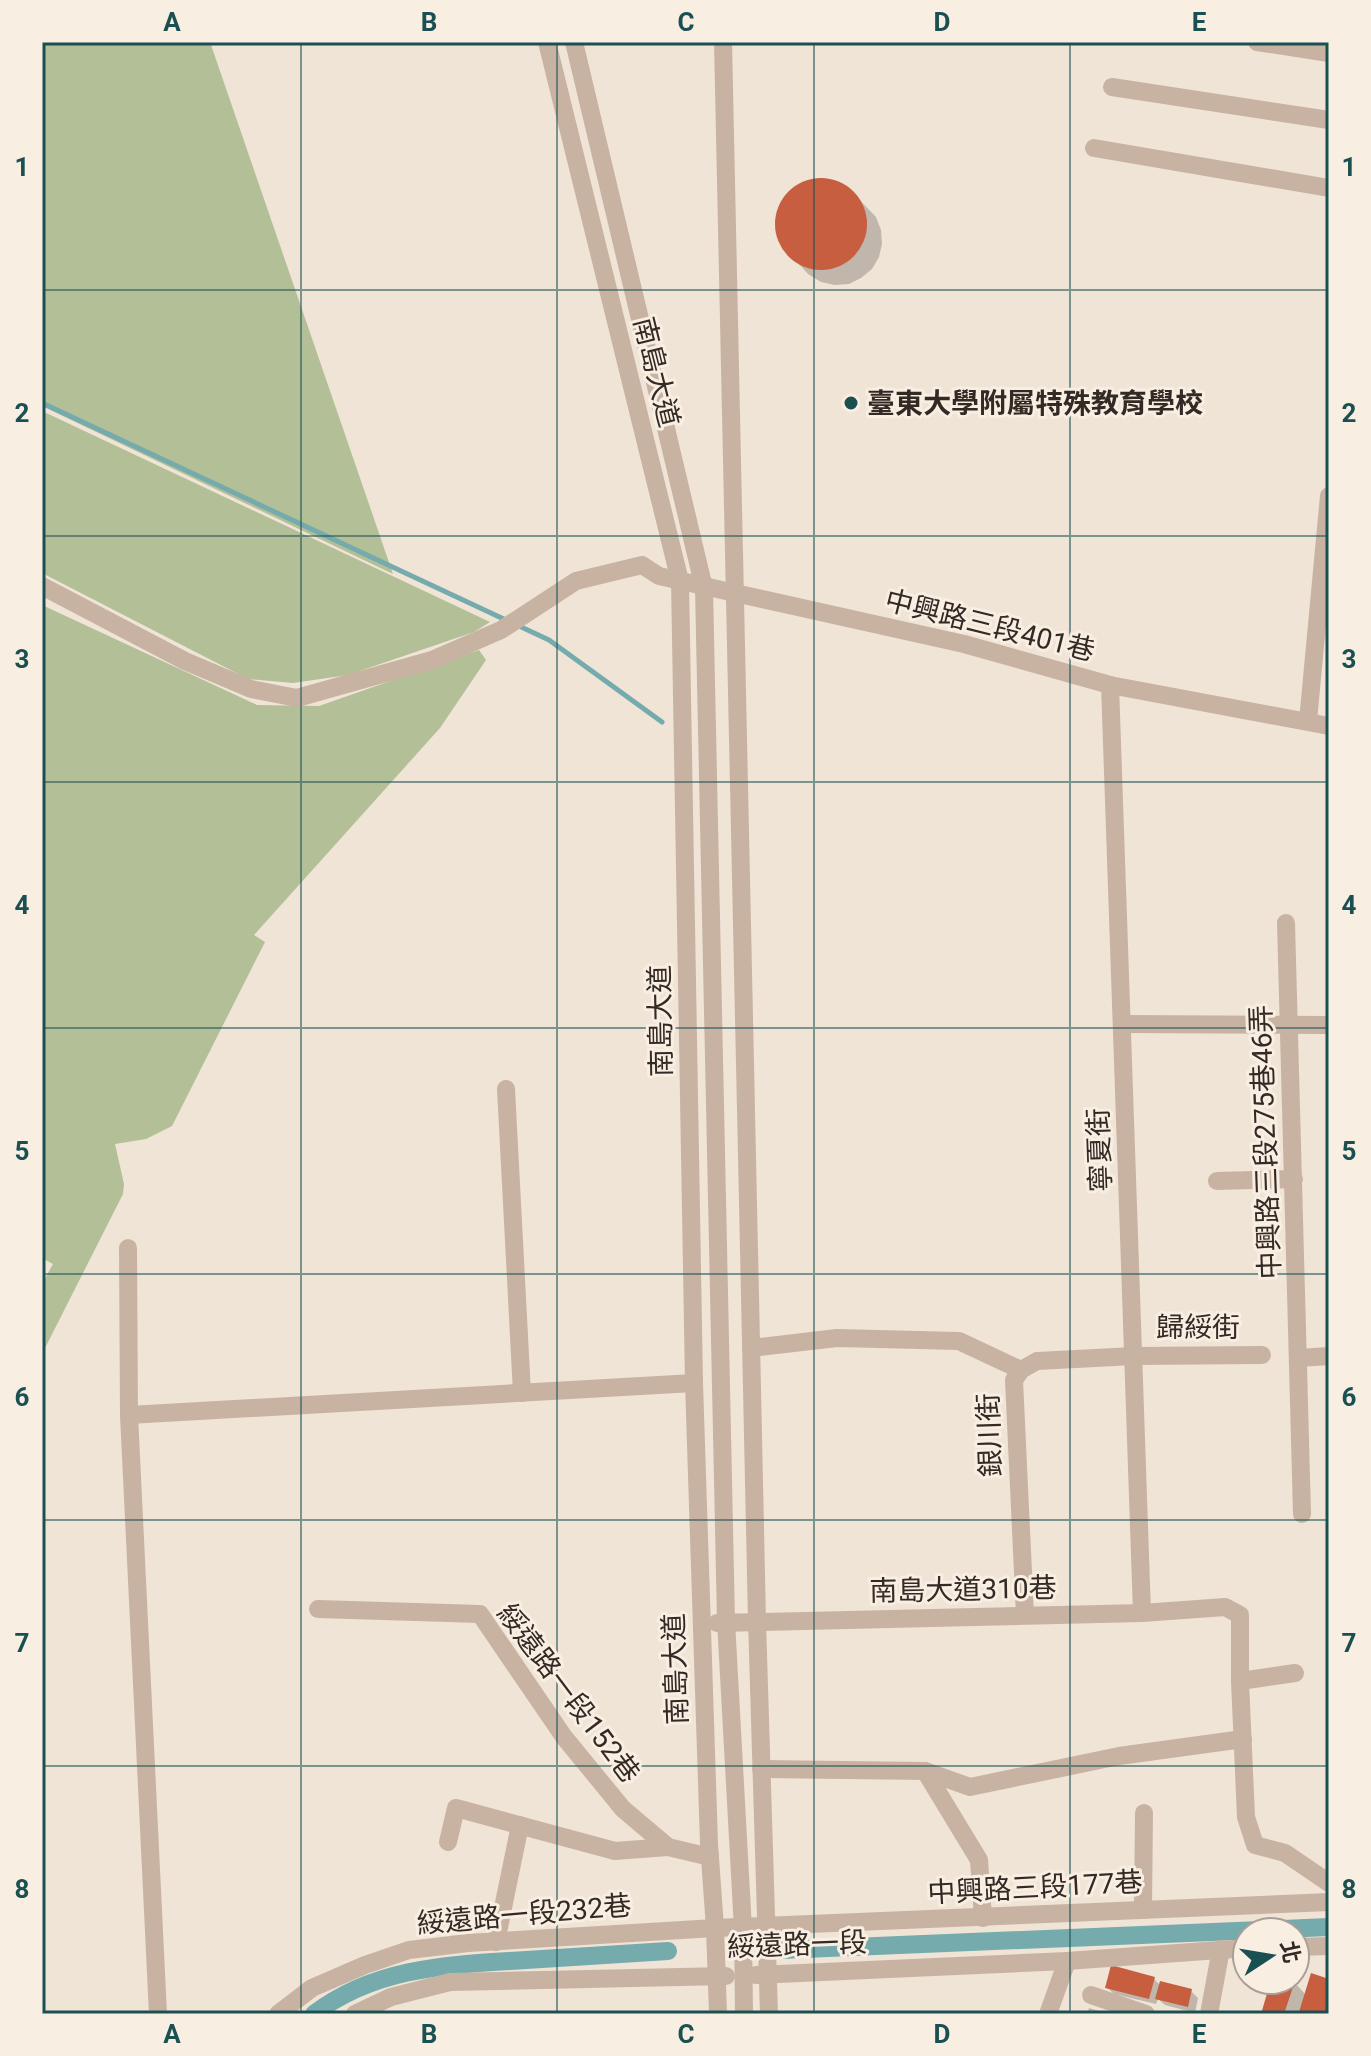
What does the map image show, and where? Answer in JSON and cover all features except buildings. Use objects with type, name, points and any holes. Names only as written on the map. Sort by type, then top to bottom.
[{"type":"street","name":"南島大道","points":[[547,42],[680,581],[694,1383],[718,2014]]},
{"type":"street","name":"南島大道","points":[[574,42],[704,588],[726,1621],[743,1929],[744,2014]]},
{"type":"street","points":[[723,42],[757,1621],[769,2014]]},
{"type":"street","points":[[1257,42],[1329,53]]},
{"type":"street","points":[[1112,87],[1329,120]]},
{"type":"street","points":[[1094,148],[1329,188]]},
{"type":"street","points":[[1308,721],[1329,496]]},
{"type":"street","name":"中興路三段401巷","points":[[42,586],[198,667],[251,689],[297,698],[432,660],[501,630],[576,581],[642,565],[659,576],[704,588],[964,644],[1110,685],[1329,726]]},
{"type":"street","name":"寧夏街","points":[[1110,685],[1142,1613]]},
{"type":"street","name":"中興路三段275巷46弄","points":[[1286,923],[1302,1514]]},
{"type":"street","points":[[1122,1024],[1329,1025]]},
{"type":"street","points":[[506,1089],[522,1393]]},
{"type":"street","points":[[1217,1181],[1294,1179]]},
{"type":"street","points":[[128,1248],[129,1415],[158,2014]]},
{"type":"street","points":[[751,1348],[837,1338],[959,1341],[1021,1370]]},
{"type":"street","name":"歸綏街","points":[[1134,1356],[1262,1355]]},
{"type":"street","name":"銀川街","points":[[1025,1615],[1014,1380],[1021,1370],[1037,1361],[1134,1356]]},
{"type":"street","points":[[1299,1358],[1329,1356]]},
{"type":"street","points":[[129,1415],[694,1383]]},
{"type":"street","name":"南島大道310巷","points":[[702,1624],[1142,1613],[1225,1607],[1240,1615],[1240,1681]]},
{"type":"street","name":"綏遠路一段152巷","points":[[318,1609],[480,1614],[564,1737],[623,1809],[668,1847],[710,1857]]},
{"type":"street","points":[[1295,1673],[1240,1681],[1246,1817],[1255,1845],[1285,1853],[1329,1883]]},
{"type":"street","points":[[761,1769],[925,1771],[970,1787],[1119,1756],[1243,1739]]},
{"type":"street","points":[[925,1771],[979,1860],[983,1918]]},
{"type":"street","points":[[448,1842],[456,1808],[615,1851],[668,1847]]},
{"type":"street","points":[[1143,1910],[1144,1813]]},
{"type":"street","points":[[496,1942],[520,1825]]},
{"type":"street","name":"中興路三段177巷","points":[[743,1929],[1329,1902]]},
{"type":"street","name":"綏遠路一段232巷","points":[[278,2014],[312,1988],[409,1950],[715,1928],[743,1929]]},
{"type":"street","points":[[1209,2014],[1221,1949]]},
{"type":"street","name":"綏遠路一段","points":[[355,2014],[391,1997],[450,1982],[768,1975],[1067,1961],[1231,1949]]},
{"type":"street","points":[[1048,2014],[1067,1961]]},
{"type":"street","points":[[1091,1995],[1146,2014]]},
{"type":"green space","points":[[42,42],[210,42],[393,574],[42,406]]},
{"type":"green space","points":[[42,411],[490,622],[474,632],[348,675],[293,683],[248,679],[42,573]]},
{"type":"green space","points":[[42,605],[257,705],[319,706],[479,650],[486,660],[440,728],[254,935],[265,942],[172,1126],[146,1139],[115,1144],[124,1184],[123,1194],[42,1354],[42,1284],[53,1264],[42,1258]]},
{"type":"waterway","points":[[42,403],[508,621]]},
{"type":"waterway","points":[[517,625],[549,640],[662,722]]},
{"type":"waterway","points":[[781,1950],[1329,1927]]},
{"type":"waterway","points":[[314,2014],[363,1986],[416,1971],[470,1964],[668,1951]]},
{"type":"place","name":"臺東大學附屬特殊教育學校","points":[[851,403]]}]
